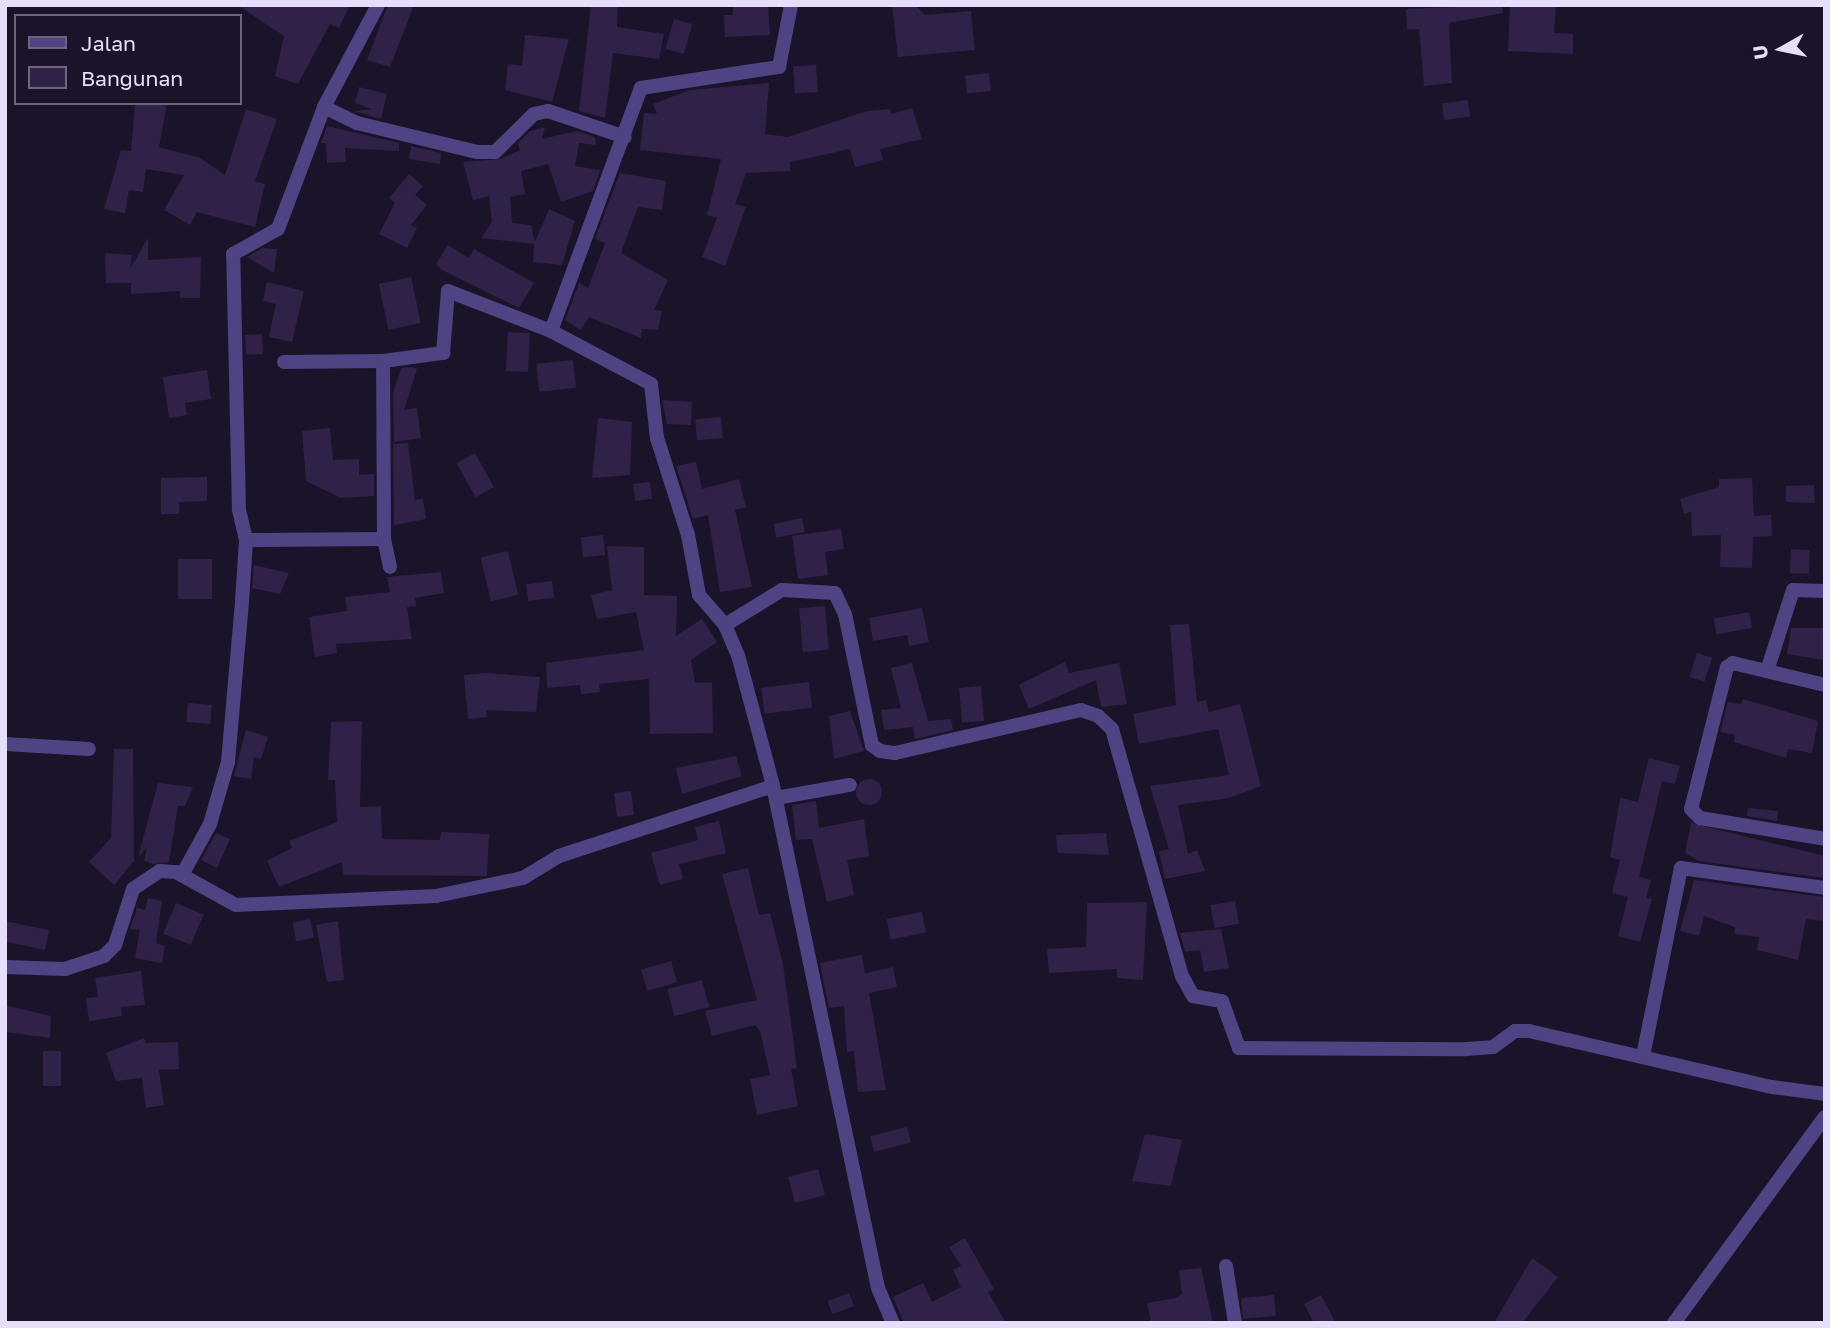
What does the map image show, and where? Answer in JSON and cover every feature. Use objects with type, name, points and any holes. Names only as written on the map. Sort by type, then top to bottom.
[{"type":"street","points":[[182,875],[210,824],[228,762],[246,540],[239,509],[233,254],[279,228],[324,107],[379,5]]},
{"type":"street","points":[[551,331],[643,87],[782,66],[791,5]]},
{"type":"street","points":[[324,107],[358,123],[487,153],[501,149],[534,114],[548,111],[625,137]]},
{"type":"street","points":[[284,362],[383,361],[443,353],[448,291],[551,331],[651,384],[657,438],[688,535],[699,596],[725,625],[775,792],[878,1288],[893,1323]]},
{"type":"street","points":[[383,361],[384,539],[390,567]]},
{"type":"street","points":[[246,540],[384,539]]},
{"type":"street","points":[[725,625],[782,590],[835,593],[845,614],[872,745],[880,751],[895,753],[1081,710],[1098,716],[1112,729],[1182,976],[1193,996],[1222,1001],[1239,1048],[1466,1049],[1493,1046],[1515,1031],[1643,1056],[1772,1087],[1825,1094]]},
{"type":"street","points":[[1767,671],[1793,590],[1825,591]]},
{"type":"street","points":[[1825,685],[1733,663],[1724,671],[1691,810],[1700,818],[1825,839]]},
{"type":"street","points":[[5,744],[89,749]]},
{"type":"street","points":[[5,967],[65,969],[104,956],[115,945],[141,880],[160,871],[182,875],[236,905],[470,891],[523,878],[559,856],[775,792],[850,785]]},
{"type":"street","points":[[1643,1056],[1681,868],[1825,888]]},
{"type":"street","points":[[1674,1323],[1825,1116]]},
{"type":"street","points":[[1226,1266],[1235,1323]]},
{"type":"building","points":[[237,5],[350,5],[339,28],[330,24],[298,84],[275,76],[284,36]]},
{"type":"building","points":[[388,5],[414,5],[390,67],[367,60]]},
{"type":"building","points":[[591,5],[618,5],[617,27],[664,34],[659,59],[613,53],[605,118],[579,111]]},
{"type":"building","points":[[733,5],[768,5],[770,35],[725,37],[724,15],[733,15]]},
{"type":"building","points":[[892,5],[915,5],[925,15],[971,11],[975,50],[898,57]]},
{"type":"building","points":[[1502,5],[1503,13],[1449,23],[1452,83],[1424,86],[1419,29],[1407,29],[1406,9]]},
{"type":"building","points":[[1510,5],[1556,5],[1554,33],[1573,34],[1573,54],[1508,51]]},
{"type":"building","points":[[674,19],[692,24],[684,54],[665,49]]},
{"type":"building","points":[[525,35],[569,39],[552,102],[505,90],[508,64],[522,66]]},
{"type":"building","points":[[816,65],[818,92],[795,94],[793,67]]},
{"type":"building","points":[[989,73],[991,91],[967,93],[965,76]]},
{"type":"building","points":[[769,83],[765,134],[788,137],[867,111],[890,109],[891,114],[912,108],[922,139],[880,149],[883,160],[855,167],[850,149],[790,162],[790,171],[746,173],[735,204],[746,207],[725,266],[702,257],[717,218],[707,215],[721,159],[640,150],[644,113],[657,114],[653,104],[690,90]]},
{"type":"building","points":[[359,87],[387,94],[381,119],[354,111],[372,109],[355,103]]},
{"type":"building","points":[[1468,100],[1470,117],[1444,120],[1442,103]]},
{"type":"building","points":[[135,105],[167,105],[159,147],[200,158],[225,175],[246,109],[277,119],[255,181],[265,184],[255,227],[197,212],[190,225],[164,210],[184,175],[146,169],[143,192],[129,190],[125,213],[104,209],[121,150],[131,151]]},
{"type":"building","points":[[327,126],[399,143],[399,151],[345,148],[346,162],[327,163],[326,143],[321,143]]},
{"type":"building","points":[[545,127],[542,139],[577,131],[595,137],[596,145],[579,143],[575,166],[600,170],[593,191],[561,202],[548,164],[521,171],[525,194],[510,197],[512,223],[531,225],[535,242],[549,209],[575,221],[562,265],[533,262],[534,244],[481,238],[492,222],[489,196],[473,200],[463,162],[501,159],[520,150],[518,143],[530,131]]},
{"type":"building","points":[[411,146],[441,153],[440,164],[409,159]]},
{"type":"building","points":[[620,173],[666,181],[662,210],[638,207],[621,253],[668,280],[654,310],[662,311],[658,330],[642,329],[641,338],[589,317],[581,330],[565,320],[579,283],[588,288],[605,243],[595,239]]},
{"type":"building","points":[[409,174],[423,186],[415,195],[427,205],[411,225],[417,228],[407,248],[379,234],[395,203],[389,198]]},
{"type":"building","points":[[148,238],[148,260],[201,257],[200,298],[180,298],[180,291],[131,294],[131,283],[106,283],[105,253],[132,255],[130,269]]},
{"type":"building","points":[[448,245],[469,258],[474,249],[534,283],[519,308],[442,270],[436,264]]},
{"type":"building","points":[[263,248],[277,249],[274,273],[247,257]]},
{"type":"building","points":[[411,277],[421,323],[388,330],[379,284]]},
{"type":"building","points":[[267,282],[304,291],[292,342],[269,337],[276,304],[263,301]]},
{"type":"building","points":[[508,332],[530,333],[528,372],[506,371]]},
{"type":"building","points":[[262,334],[263,354],[246,355],[245,335]]},
{"type":"building","points":[[573,360],[576,388],[539,392],[536,364]]},
{"type":"building","points":[[401,368],[417,369],[404,410],[417,408],[421,438],[394,442],[393,393]]},
{"type":"building","points":[[207,370],[211,399],[185,403],[187,415],[169,418],[163,377]]},
{"type":"building","points":[[662,400],[692,402],[691,425],[667,424]]},
{"type":"building","points":[[721,417],[723,438],[697,440],[695,419]]},
{"type":"building","points":[[598,418],[632,422],[630,475],[592,478]]},
{"type":"building","points":[[330,428],[333,460],[359,459],[359,475],[374,474],[374,496],[341,498],[306,481],[302,431]]},
{"type":"building","points":[[408,443],[415,500],[423,499],[426,519],[394,525],[393,444]]},
{"type":"building","points":[[475,453],[494,487],[476,497],[457,463]]},
{"type":"building","points":[[696,462],[702,489],[739,479],[746,507],[735,510],[752,587],[720,592],[708,515],[693,519],[676,466]]},
{"type":"building","points":[[207,477],[207,501],[179,502],[179,514],[161,514],[161,478]]},
{"type":"building","points":[[1752,478],[1754,516],[1771,515],[1772,536],[1753,537],[1752,568],[1720,567],[1721,535],[1692,536],[1691,512],[1684,514],[1680,499],[1719,487],[1719,479]]},
{"type":"building","points":[[650,482],[652,499],[635,501],[633,484]]},
{"type":"building","points":[[1814,485],[1815,503],[1786,502],[1786,486]]},
{"type":"building","points":[[802,518],[805,532],[777,538],[774,524]]},
{"type":"building","points":[[841,529],[844,549],[825,552],[828,575],[798,579],[792,536]]},
{"type":"building","points":[[603,535],[605,555],[583,557],[581,537]]},
{"type":"building","points":[[607,546],[644,547],[644,595],[677,596],[676,636],[702,619],[717,642],[691,660],[695,683],[712,682],[713,733],[650,734],[649,679],[599,684],[600,692],[581,694],[580,685],[547,688],[546,663],[644,650],[636,612],[597,619],[591,595],[612,590]]},
{"type":"building","points":[[1791,549],[1810,550],[1809,574],[1790,573]]},
{"type":"building","points":[[508,551],[518,595],[491,601],[481,557]]},
{"type":"building","points":[[178,559],[212,559],[212,599],[178,599]]},
{"type":"building","points":[[254,565],[289,573],[280,594],[252,588]]},
{"type":"building","points":[[441,572],[444,593],[415,598],[416,606],[407,607],[412,639],[336,644],[337,653],[315,657],[309,617],[347,611],[345,597],[390,592],[387,577]]},
{"type":"building","points":[[552,581],[554,598],[528,601],[526,584]]},
{"type":"building","points":[[825,606],[829,650],[803,652],[799,608]]},
{"type":"building","points":[[922,608],[929,642],[909,646],[907,635],[873,641],[869,618]]},
{"type":"building","points":[[1749,612],[1752,628],[1717,635],[1714,619]]},
{"type":"building","points":[[1189,624],[1197,702],[1206,700],[1209,712],[1240,704],[1261,786],[1229,798],[1178,805],[1188,854],[1197,850],[1205,871],[1165,879],[1159,851],[1169,849],[1150,786],[1229,775],[1218,729],[1139,744],[1133,714],[1176,705],[1170,625]]},
{"type":"building","points":[[1791,628],[1825,628],[1824,660],[1787,654]]},
{"type":"building","points":[[1697,653],[1712,658],[1704,682],[1689,677]]},
{"type":"building","points":[[1065,662],[1069,673],[1119,663],[1127,704],[1101,707],[1096,680],[1029,709],[1019,685]]},
{"type":"building","points":[[912,663],[928,721],[951,719],[953,730],[915,739],[913,727],[884,730],[881,710],[901,708],[891,668]]},
{"type":"building","points":[[486,673],[540,677],[536,712],[486,710],[487,717],[468,719],[464,675]]},
{"type":"building","points":[[809,682],[812,708],[765,714],[761,688]]},
{"type":"building","points":[[981,686],[984,721],[962,723],[959,688]]},
{"type":"building","points":[[1743,699],[1818,721],[1812,753],[1788,749],[1786,758],[1734,742],[1735,735],[1720,732],[1728,702],[1741,704]]},
{"type":"building","points":[[188,703],[212,705],[210,724],[186,722]]},
{"type":"building","points":[[850,711],[864,751],[834,759],[829,716]]},
{"type":"building","points":[[362,721],[360,807],[381,806],[382,839],[440,840],[441,832],[489,834],[487,876],[343,875],[342,862],[279,887],[267,861],[292,848],[289,841],[337,822],[335,780],[328,780],[331,722]]},
{"type":"building","points":[[246,730],[268,737],[261,759],[254,757],[251,779],[234,776]]},
{"type":"building","points":[[114,749],[133,749],[134,861],[114,885],[89,862],[111,838]]},
{"type":"building","points":[[736,756],[742,776],[682,794],[676,768]]},
{"type":"building","points":[[1649,758],[1680,766],[1675,784],[1662,781],[1639,877],[1651,880],[1646,898],[1652,899],[1640,942],[1618,936],[1628,897],[1612,893],[1620,860],[1610,857],[1620,798],[1638,802]]},
{"type":"building","points":[[869,779],[878,783],[882,792],[878,801],[869,805],[860,801],[856,792],[860,783]]},
{"type":"building","points":[[158,783],[193,787],[185,806],[178,806],[169,862],[153,864],[144,861],[147,847],[138,857]]},
{"type":"building","points":[[631,791],[634,815],[617,817],[614,793]]},
{"type":"building","points":[[816,801],[819,828],[864,819],[869,856],[847,860],[854,895],[827,902],[812,839],[796,840],[792,805]]},
{"type":"building","points":[[1748,808],[1778,811],[1777,821],[1747,816]]},
{"type":"building","points":[[719,821],[726,853],[679,864],[683,879],[660,885],[651,853],[698,840],[695,827]]},
{"type":"building","points":[[1691,823],[1825,856],[1825,878],[1699,861],[1685,853]]},
{"type":"building","points":[[216,833],[230,839],[217,868],[201,860]]},
{"type":"building","points":[[1106,833],[1109,855],[1058,853],[1056,835]]},
{"type":"building","points":[[748,868],[759,915],[770,913],[783,964],[797,1068],[791,1069],[798,1106],[757,1115],[750,1079],[770,1075],[760,1031],[755,1025],[712,1036],[705,1011],[757,1000],[722,874]]},
{"type":"building","points":[[1694,880],[1825,897],[1825,921],[1806,919],[1798,960],[1757,950],[1759,937],[1735,934],[1735,927],[1704,916],[1699,936],[1680,931]]},
{"type":"building","points":[[148,898],[162,901],[156,943],[165,946],[162,963],[135,958],[140,930],[130,929],[137,908],[145,910]]},
{"type":"building","points":[[1235,901],[1239,924],[1214,928],[1210,905]]},
{"type":"building","points":[[1147,902],[1143,980],[1117,978],[1117,969],[1049,973],[1047,949],[1086,947],[1087,903]]},
{"type":"building","points":[[176,903],[204,915],[191,945],[163,933]]},
{"type":"building","points":[[922,912],[926,933],[891,939],[887,919]]},
{"type":"building","points":[[310,919],[314,938],[296,941],[292,923]]},
{"type":"building","points":[[5,921],[49,930],[45,950],[5,941]]},
{"type":"building","points":[[338,921],[344,980],[327,982],[316,925]]},
{"type":"building","points":[[1221,929],[1229,968],[1204,972],[1200,950],[1185,952],[1180,933]]},
{"type":"building","points":[[862,955],[865,973],[893,967],[897,987],[869,993],[886,1090],[858,1092],[854,1051],[847,1052],[844,1006],[829,1008],[820,963]]},
{"type":"building","points":[[671,961],[677,982],[647,991],[641,970]]},
{"type":"building","points":[[141,971],[145,1005],[121,1007],[122,1016],[89,1021],[86,998],[98,997],[95,978]]},
{"type":"building","points":[[702,980],[709,1007],[674,1016],[667,989]]},
{"type":"building","points":[[5,1005],[51,1016],[50,1038],[5,1032]]},
{"type":"building","points":[[144,1038],[146,1043],[178,1042],[179,1069],[159,1070],[164,1105],[146,1108],[142,1078],[116,1081],[106,1053]]},
{"type":"building","points":[[43,1051],[61,1051],[61,1086],[43,1086]]},
{"type":"building","points":[[907,1127],[911,1143],[874,1152],[870,1136]]},
{"type":"building","points":[[1145,1134],[1182,1140],[1171,1186],[1132,1181]]},
{"type":"building","points":[[818,1169],[825,1195],[795,1203],[788,1177]]},
{"type":"building","points":[[965,1238],[994,1289],[988,1292],[1006,1323],[904,1323],[893,1297],[923,1283],[932,1302],[961,1287],[953,1270],[961,1266],[949,1247]]},
{"type":"building","points":[[1532,1258],[1558,1277],[1522,1323],[1494,1323]]},
{"type":"building","points":[[1201,1268],[1213,1323],[1151,1323],[1147,1303],[1176,1298],[1182,1294],[1179,1270]]},
{"type":"building","points":[[849,1293],[854,1306],[833,1314],[828,1301]]},
{"type":"building","points":[[1274,1295],[1276,1316],[1243,1319],[1241,1298]]},
{"type":"building","points":[[1321,1295],[1336,1323],[1314,1323],[1304,1304]]}]
